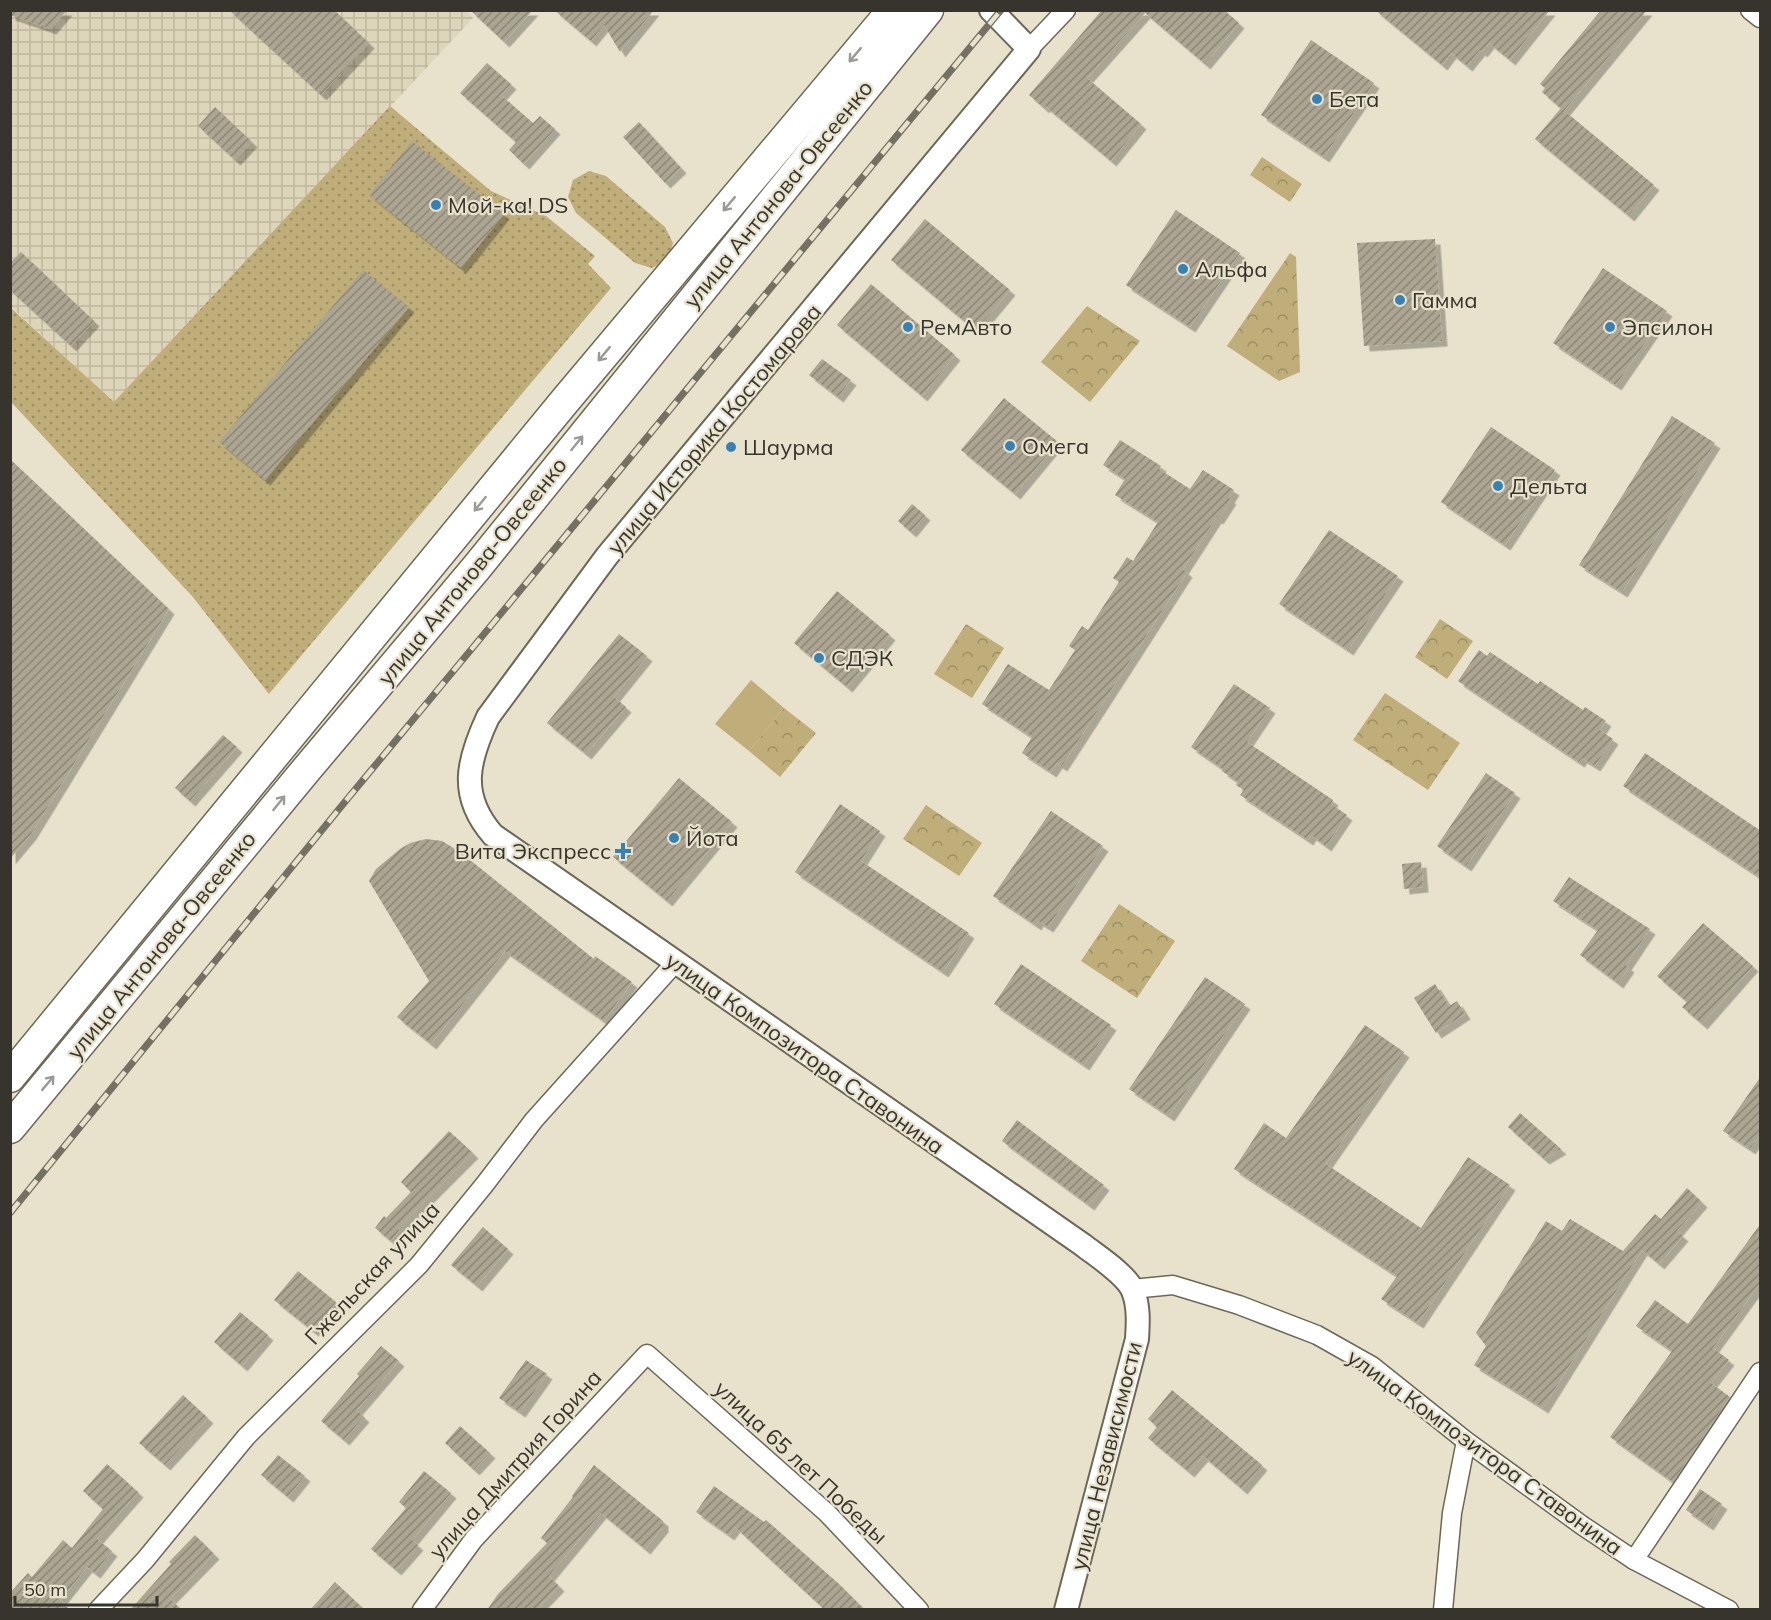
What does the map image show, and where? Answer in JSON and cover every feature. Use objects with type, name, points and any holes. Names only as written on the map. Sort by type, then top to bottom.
[{"type":"highway","name":"улица Антонова-Овсеенко","points":[[10,1077],[564,402],[892,10]]},
{"type":"highway","name":"улица Антонова-Овсеенко","points":[[10,1128],[477,567],[928,10]]},
{"type":"street","points":[[991,10],[1029,49]]},
{"type":"street","name":"улица Историка Костомарова","points":[[492,835],[482,822],[469,791],[471,763],[476,744],[488,717],[607,556],[1029,49],[1066,10]]},
{"type":"street","points":[[1750,10],[1761,18]]},
{"type":"street","name":"улица Композитора Ставонина","points":[[492,835],[1083,1245],[1117,1272]]},
{"type":"street","name":"Гжельская улица","points":[[98,1610],[145,1560],[246,1437],[419,1265],[534,1120],[675,963]]},
{"type":"street","name":"улица Независимости","points":[[1066,1610],[1137,1339],[1138,1317],[1132,1289],[1117,1272]]},
{"type":"street","name":"улица Композитора Ставонина","points":[[1132,1289],[1173,1286],[1239,1305],[1317,1335],[1372,1366],[1466,1442],[1583,1526],[1634,1560],[1729,1610]]},
{"type":"street","name":"улица Дмитрия Горина","points":[[422,1610],[474,1539],[647,1354]]},
{"type":"street","name":"улица 65 лет Победы","points":[[647,1354],[827,1513],[919,1610]]},
{"type":"street","points":[[1634,1560],[1761,1372]]},
{"type":"street","points":[[1443,1610],[1452,1513],[1466,1442]]},
{"type":"shaded area","points":[[466,10],[473,18],[114,403],[11,307],[10,11]]},
{"type":"green space","points":[[390,106],[491,191],[546,216],[595,256],[588,264],[611,288],[269,694],[192,596],[11,402],[10,307],[114,402]]},
{"type":"green space","points":[[1262,157],[1302,184],[1290,202],[1250,175]]},
{"type":"green space","points":[[589,171],[606,176],[665,227],[673,243],[668,260],[652,268],[635,263],[576,213],[568,197],[573,180]]},
{"type":"green space","points":[[1290,253],[1296,257],[1300,372],[1279,381],[1227,346]]},
{"type":"green space","points":[[1087,306],[1140,341],[1090,402],[1041,362]]},
{"type":"green space","points":[[1440,619],[1473,641],[1447,679],[1415,657]]},
{"type":"green space","points":[[966,624],[1004,648],[972,698],[934,674]]},
{"type":"green space","points":[[751,680],[784,708],[749,751],[715,724]]},
{"type":"green space","points":[[1385,693],[1460,743],[1428,790],[1353,740]]},
{"type":"green space","points":[[784,708],[816,733],[780,777],[749,751]]},
{"type":"green space","points":[[926,805],[982,843],[959,876],[903,839]]},
{"type":"green space","points":[[1119,904],[1175,941],[1137,998],[1081,961]]},
{"type":"building","points":[[10,10],[67,10],[51,29],[10,15]]},
{"type":"building","points":[[229,10],[334,10],[369,43],[321,95]]},
{"type":"building","points":[[470,10],[533,10],[504,42]]},
{"type":"building","points":[[554,10],[654,10],[620,52],[604,25],[591,41]]},
{"type":"building","points":[[1102,10],[1224,10],[1239,23],[1205,64],[1145,13],[1087,78],[1141,124],[1111,161],[1029,95]]},
{"type":"building","points":[[1375,10],[1550,10],[1510,60],[1489,43],[1467,66],[1451,53],[1442,65]]},
{"type":"building","points":[[1601,10],[1647,10],[1564,111],[1542,92],[1545,88],[1540,84]]},
{"type":"building","name":"Бета","points":[[1311,40],[1374,83],[1324,157],[1261,115]]},
{"type":"building","points":[[487,63],[511,84],[501,95],[533,123],[540,116],[555,129],[524,164],[509,150],[516,142],[460,93]]},
{"type":"building","points":[[215,107],[252,142],[235,160],[198,126]]},
{"type":"building","points":[[1561,108],[1654,185],[1629,216],[1535,139]]},
{"type":"building","points":[[639,122],[681,168],[665,183],[623,137]]},
{"type":"building","name":"Мой-ка! DS","points":[[412,141],[504,214],[461,268],[369,195]]},
{"type":"building","name":"Альфа","points":[[1176,210],[1240,253],[1190,327],[1126,285]]},
{"type":"building","points":[[925,219],[1010,290],[976,331],[891,260]]},
{"type":"building","name":"Гамма","points":[[1435,239],[1442,341],[1364,346],[1357,243]]},
{"type":"building","points":[[21,252],[94,321],[71,346],[10,290],[10,263]]},
{"type":"building","name":"Эпсилон","points":[[1603,268],[1667,311],[1616,385],[1553,343]]},
{"type":"building","points":[[363,270],[409,307],[265,480],[219,442]]},
{"type":"building","points":[[871,284],[955,355],[922,396],[837,325]]},
{"type":"building","points":[[822,359],[851,380],[838,397],[809,375]]},
{"type":"building","name":"Омега","points":[[1004,398],[1058,442],[1015,494],[961,450]]},
{"type":"building","points":[[1672,416],[1715,443],[1622,592],[1579,565]]},
{"type":"building","name":"Дельта","points":[[1491,427],[1555,470],[1505,545],[1441,502]]},
{"type":"building","points":[[1120,440],[1161,466],[1159,469],[1190,489],[1203,470],[1234,490],[1229,498],[1231,499],[1183,569],[1187,572],[1062,766],[1057,763],[1051,772],[1022,753],[1032,737],[982,704],[1008,664],[1049,690],[1075,650],[1069,646],[1082,626],[1088,630],[1119,582],[1113,578],[1127,557],[1133,561],[1158,522],[1115,495],[1125,479],[1103,465]]},
{"type":"building","points":[[10,459],[169,609],[31,834],[10,859]]},
{"type":"building","points":[[912,504],[925,515],[911,532],[898,521]]},
{"type":"building","points":[[1329,530],[1398,576],[1348,650],[1279,604]]},
{"type":"building","points":[[837,591],[890,635],[847,687],[794,643]]},
{"type":"building","points":[[619,634],[647,656],[614,697],[626,707],[586,754],[547,723]]},
{"type":"building","points":[[1479,650],[1487,656],[1490,652],[1538,684],[1540,681],[1583,710],[1585,707],[1606,721],[1600,730],[1613,739],[1595,766],[1582,758],[1579,762],[1458,681]]},
{"type":"building","points":[[1234,684],[1270,708],[1247,742],[1333,800],[1331,804],[1347,815],[1326,846],[1311,835],[1308,840],[1240,795],[1244,790],[1236,785],[1238,782],[1191,747]]},
{"type":"building","points":[[223,735],[237,747],[190,801],[175,788]]},
{"type":"building","points":[[1645,753],[1761,831],[1761,878],[1623,786]]},
{"type":"building","points":[[1486,773],[1515,793],[1466,866],[1437,846]]},
{"type":"building","name":"Йота","points":[[679,778],[732,822],[667,901],[613,857]]},
{"type":"building","points":[[840,804],[880,831],[861,861],[969,933],[943,972],[795,872]]},
{"type":"building","points":[[1051,811],[1103,846],[1048,927],[1038,921],[1036,925],[993,896]]},
{"type":"building","points":[[426,839],[442,841],[460,852],[594,959],[595,956],[632,982],[604,1021],[505,951],[431,1044],[397,1017],[429,981],[369,881],[376,869],[400,849],[410,843]]},
{"type":"building","points":[[1421,862],[1423,887],[1404,889],[1402,864]]},
{"type":"building","points":[[1569,877],[1650,929],[1626,965],[1629,967],[1618,983],[1580,955],[1598,930],[1553,901]]},
{"type":"building","points":[[1703,923],[1753,966],[1702,1024],[1682,1007],[1687,1002],[1657,976]]},
{"type":"building","points":[[1021,964],[1111,1025],[1084,1065],[994,1004]]},
{"type":"building","points":[[1205,977],[1245,1004],[1169,1116],[1129,1089]]},
{"type":"building","points":[[1435,984],[1449,1006],[1457,1001],[1465,1014],[1436,1033],[1414,998]]},
{"type":"building","points":[[1365,1025],[1404,1052],[1326,1164],[1421,1228],[1468,1157],[1510,1185],[1418,1323],[1381,1299],[1397,1276],[1234,1169],[1264,1123],[1286,1138]]},
{"type":"building","points":[[1761,1076],[1761,1133],[1750,1149],[1723,1131]]},
{"type":"building","points":[[1520,1113],[1561,1149],[1544,1159],[1508,1127]]},
{"type":"building","points":[[1017,1120],[1104,1185],[1089,1205],[1002,1141]]},
{"type":"building","points":[[449,1131],[473,1153],[398,1228],[400,1229],[391,1241],[375,1228],[384,1216],[386,1218],[411,1192],[401,1182]]},
{"type":"building","points":[[1687,1188],[1702,1202],[1677,1231],[1683,1236],[1659,1264],[1642,1250],[1543,1408],[1474,1365],[1486,1346],[1476,1333],[1546,1221],[1562,1231],[1570,1219],[1623,1251],[1655,1214],[1661,1219]]},
{"type":"building","points":[[1761,1223],[1761,1282],[1713,1348],[1729,1360],[1711,1383],[1730,1397],[1673,1482],[1610,1437],[1672,1351],[1636,1326],[1655,1300],[1688,1324]]},
{"type":"building","points":[[483,1227],[508,1249],[477,1286],[451,1265]]},
{"type":"building","points":[[298,1271],[336,1302],[313,1331],[274,1300]]},
{"type":"building","points":[[240,1312],[268,1335],[242,1366],[214,1342]]},
{"type":"building","points":[[381,1346],[399,1361],[357,1410],[364,1417],[344,1440],[321,1421]]},
{"type":"building","points":[[526,1360],[547,1374],[520,1412],[499,1398]]},
{"type":"building","points":[[1172,1390],[1262,1465],[1242,1489],[1203,1456],[1189,1472],[1148,1438],[1157,1427],[1148,1419]]},
{"type":"building","points":[[183,1395],[208,1418],[165,1465],[139,1443]]},
{"type":"building","points":[[460,1426],[490,1453],[474,1470],[445,1443]]},
{"type":"building","points":[[278,1455],[305,1476],[288,1497],[261,1475]]},
{"type":"building","points":[[107,1464],[138,1492],[97,1539],[112,1551],[95,1573],[87,1567],[60,1601],[70,1610],[10,1610],[10,1593],[28,1573],[32,1577],[63,1540],[72,1548],[103,1509],[83,1491]]},
{"type":"building","points":[[594,1465],[663,1521],[663,1527],[645,1549],[601,1513],[549,1576],[559,1586],[536,1610],[487,1610],[498,1594],[547,1543],[541,1538],[573,1497]]},
{"type":"building","points":[[424,1471],[451,1493],[412,1540],[418,1545],[396,1570],[371,1549],[406,1508],[399,1502]]},
{"type":"building","points":[[714,1486],[764,1522],[766,1520],[865,1610],[825,1610],[735,1527],[729,1535],[696,1512]]},
{"type":"building","points":[[1700,1489],[1722,1504],[1708,1525],[1686,1510]]},
{"type":"building","points":[[195,1535],[214,1554],[170,1599],[182,1610],[130,1610],[171,1564],[169,1562]]},
{"type":"building","points":[[335,1582],[365,1610],[310,1610]]},
{"type":"railway","points":[[10,1213],[344,803],[1001,10]]},
{"type":"place","name":"Бета","points":[[1317,99]]},
{"type":"place","name":"Мой-ка! DS","points":[[436,205]]},
{"type":"place","name":"Альфа","points":[[1183,269]]},
{"type":"place","name":"Гамма","points":[[1400,300]]},
{"type":"place","name":"РемАвто","points":[[908,327]]},
{"type":"place","name":"Эпсилон","points":[[1610,327]]},
{"type":"place","name":"Омега","points":[[1010,446]]},
{"type":"place","name":"Шаурма","points":[[731,447]]},
{"type":"place","name":"Дельта","points":[[1498,486]]},
{"type":"place","name":"СДЭК","points":[[819,658]]},
{"type":"place","name":"Йота","points":[[674,838]]},
{"type":"place","name":"Вита Экспресс","points":[[623,851]]}]
